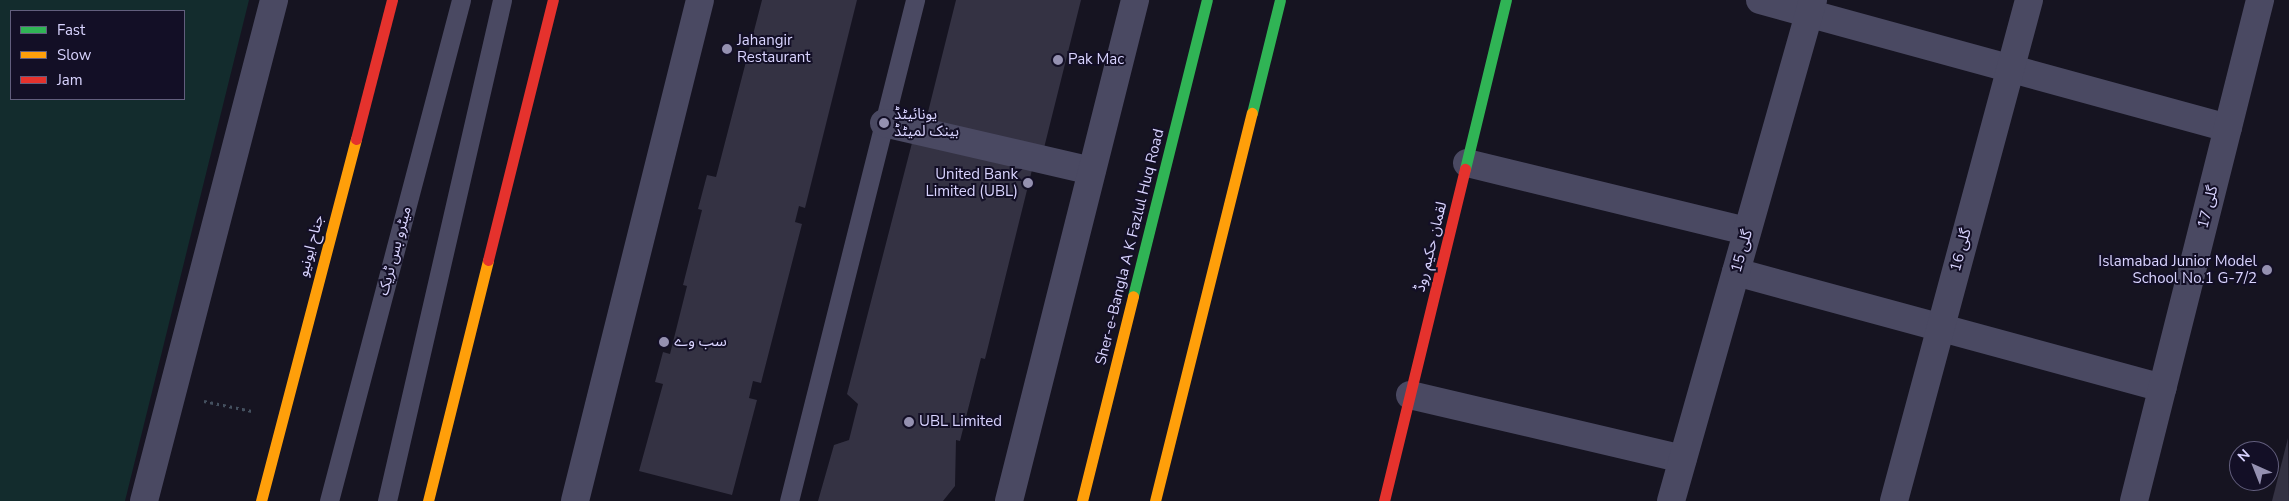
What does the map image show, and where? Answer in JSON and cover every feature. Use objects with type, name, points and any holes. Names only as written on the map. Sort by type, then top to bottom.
[{"type":"main road","name":"جناح ایونیو","points":[[261,501],[392,0]]},
{"type":"main road","points":[[428,501],[553,0]]},
{"type":"main road","name":"Sher-e-Bangla A K Fazlul Huq Road","points":[[1082,501],[1207,0]]},
{"type":"main road","points":[[1155,501],[1280,0]]},
{"type":"main road","name":"لقمان حکیم روڈ","points":[[1384,501],[1506,0]]},
{"type":"street","points":[[144,501],[274,0]]},
{"type":"street","points":[[575,501],[700,0]]},
{"type":"street","points":[[1009,501],[1135,0]]},
{"type":"street","points":[[1760,0],[1811,6],[2010,68],[2228,128]]},
{"type":"street","name":"گلی 16","points":[[1894,501],[2029,0]]},
{"type":"street","name":"گلی 17","points":[[2134,501],[2260,0]]},
{"type":"street","name":"گلی 15","points":[[1671,501],[1811,6]]},
{"type":"street","points":[[884,123],[1092,171]]},
{"type":"street","points":[[1467,164],[1747,231]]},
{"type":"street","points":[[1736,272],[2162,388]]},
{"type":"street","points":[[1410,395],[1683,459]]},
{"type":"lane","name":"میٹرو بس ٹریک","points":[[329,501],[461,0]]},
{"type":"lane","points":[[387,501],[502,0]]},
{"type":"lane","points":[[789,501],[915,0]]},
{"type":"path","points":[[173,394],[282,417]]},
{"type":"green space","points":[[0,0],[249,0],[125,501],[0,501]]},
{"type":"building","points":[[762,0],[857,0],[805,208],[799,206],[795,222],[802,224],[761,383],[753,381],[749,398],[757,400],[732,495],[639,471],[663,384],[655,382],[663,352],[670,354],[687,286],[683,285],[702,210],[698,209],[707,175],[716,177]]},
{"type":"building","points":[[956,0],[1081,0],[1043,152],[925,124]]},
{"type":"building","points":[[913,139],[1033,166],[985,359],[981,358],[960,441],[956,440],[955,486],[943,501],[818,501],[834,445],[849,440],[858,404],[847,394]]},
{"type":"building","points":[[2288,438],[2289,501],[2272,501],[2275,491],[2279,491],[2279,473]]},
{"type":"traffic: fast","points":[[1133,296],[1207,0]]},
{"type":"traffic: fast","points":[[1252,113],[1280,0]]},
{"type":"traffic: fast","points":[[1465,169],[1506,0]]},
{"type":"traffic: slow","points":[[1155,501],[1252,113]]},
{"type":"traffic: slow","points":[[261,501],[356,139]]},
{"type":"traffic: slow","points":[[428,501],[488,260]]},
{"type":"traffic: slow","points":[[1082,501],[1133,296]]},
{"type":"traffic: jam","points":[[356,139],[392,0]]},
{"type":"traffic: jam","points":[[488,260],[553,0]]},
{"type":"traffic: jam","points":[[1384,501],[1465,169]]},
{"type":"place","name":"Jahangir Restaurant","points":[[727,49]]},
{"type":"place","name":"Pak Mac","points":[[1058,60]]},
{"type":"place","name":"یونائیٹڈ بینک لمیٹڈ","points":[[884,123]]},
{"type":"place","name":"United Bank Limited (UBL)","points":[[1028,183]]},
{"type":"place","name":"Islamabad Junior Model School No.1 G-7/2","points":[[2267,270]]},
{"type":"place","name":"سب وے","points":[[664,342]]},
{"type":"place","name":"UBL Limited","points":[[909,422]]}]
